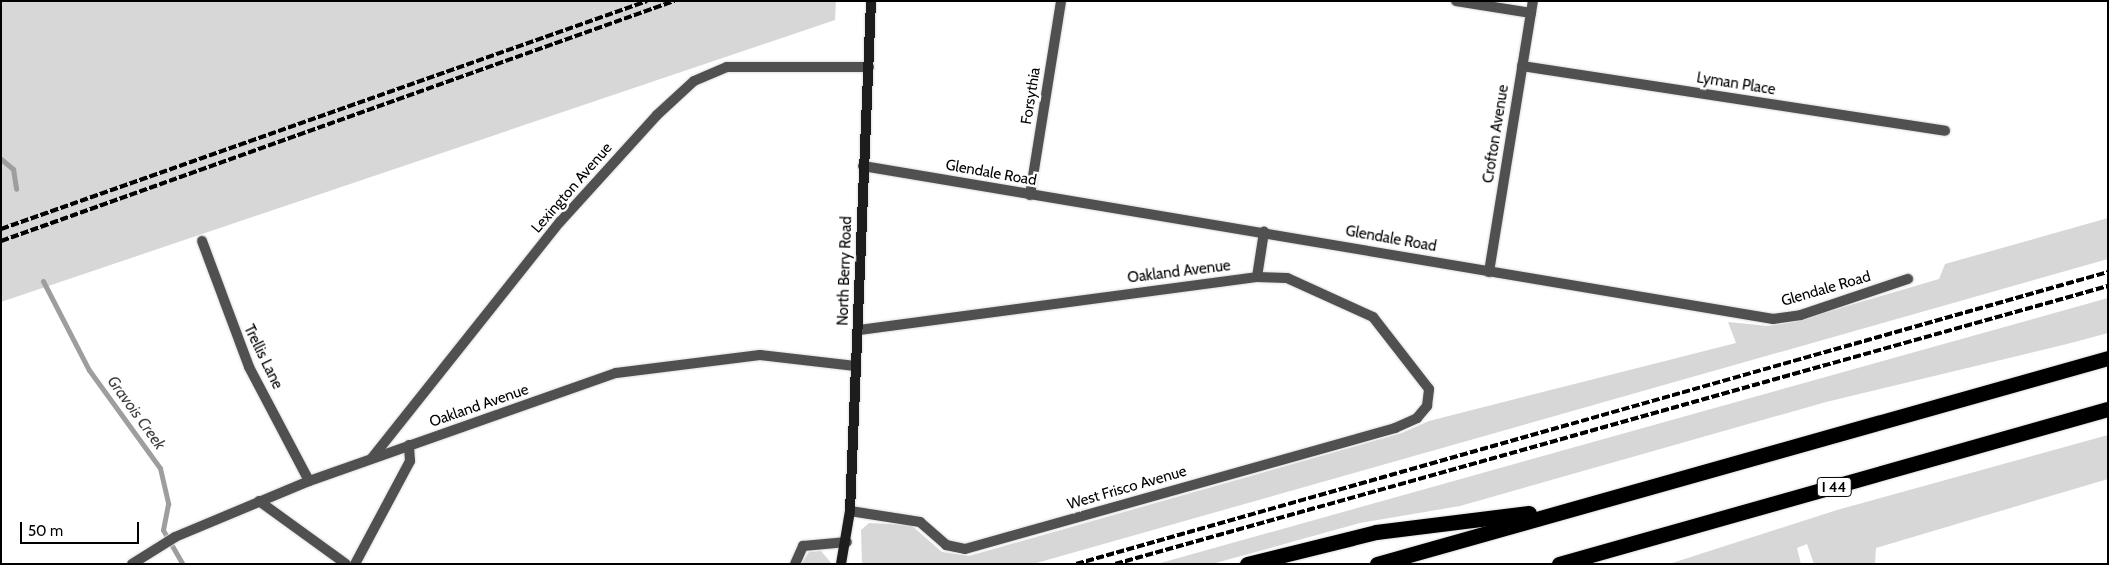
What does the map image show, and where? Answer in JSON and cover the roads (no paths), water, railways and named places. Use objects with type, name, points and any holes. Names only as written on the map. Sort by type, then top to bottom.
[{"type":"highway","points":[[1377,564],[2108,358]]},
{"type":"highway","name":"I 44","points":[[1559,564],[2108,409]]},
{"type":"highway","points":[[1247,564],[1376,532],[1578,507]]},
{"type":"main road","name":"North Berry Road","points":[[841,564],[847,542],[850,511],[855,366],[859,330],[863,166],[871,1]]},
{"type":"main road","name":"North Berry Road","points":[[847,542],[850,564]]},
{"type":"street","name":"Forsythia","points":[[1030,195],[1061,1]]},
{"type":"street","points":[[1456,1],[1531,13]]},
{"type":"street","name":"Crofton Avenue","points":[[1489,272],[1533,1]]},
{"type":"street","name":"Lyman Place","points":[[1522,66],[1944,132]]},
{"type":"street","name":"Lexington Avenue","points":[[370,460],[560,222],[657,115],[694,81],[727,67],[869,67]]},
{"type":"street","name":"Glendale Road","points":[[863,166],[1773,319],[1801,315],[1908,279]]},
{"type":"street","points":[[1257,277],[1264,232]]},
{"type":"street","name":"Trellis Lane","points":[[202,240],[233,332],[309,481]]},
{"type":"street","name":"Oakland Avenue","points":[[859,330],[1257,277],[1286,278],[1373,317],[1429,389],[1427,406],[1418,418]]},
{"type":"street","name":"Oakland Avenue","points":[[132,564],[175,537],[309,481],[616,374],[667,364],[760,355],[855,366]]},
{"type":"street","name":"West Frisco Avenue","points":[[850,511],[920,522],[946,545],[965,549],[1418,418]]},
{"type":"street","points":[[355,564],[410,461],[409,445]]},
{"type":"street","points":[[259,501],[346,564]]},
{"type":"street","points":[[794,564],[803,546],[847,542]]},
{"type":"waterway","name":"Gravois Creek","points":[[1,159],[13,169],[16,189]]},
{"type":"waterway","name":"Gravois Creek","points":[[43,281],[89,370],[160,468],[168,504],[163,530],[183,564]]},
{"type":"railway","points":[[1,229],[647,1]]},
{"type":"railway","points":[[1,241],[674,1]]},
{"type":"railway","points":[[1076,564],[2108,272]]},
{"type":"railway","points":[[1115,564],[2108,286]]}]
